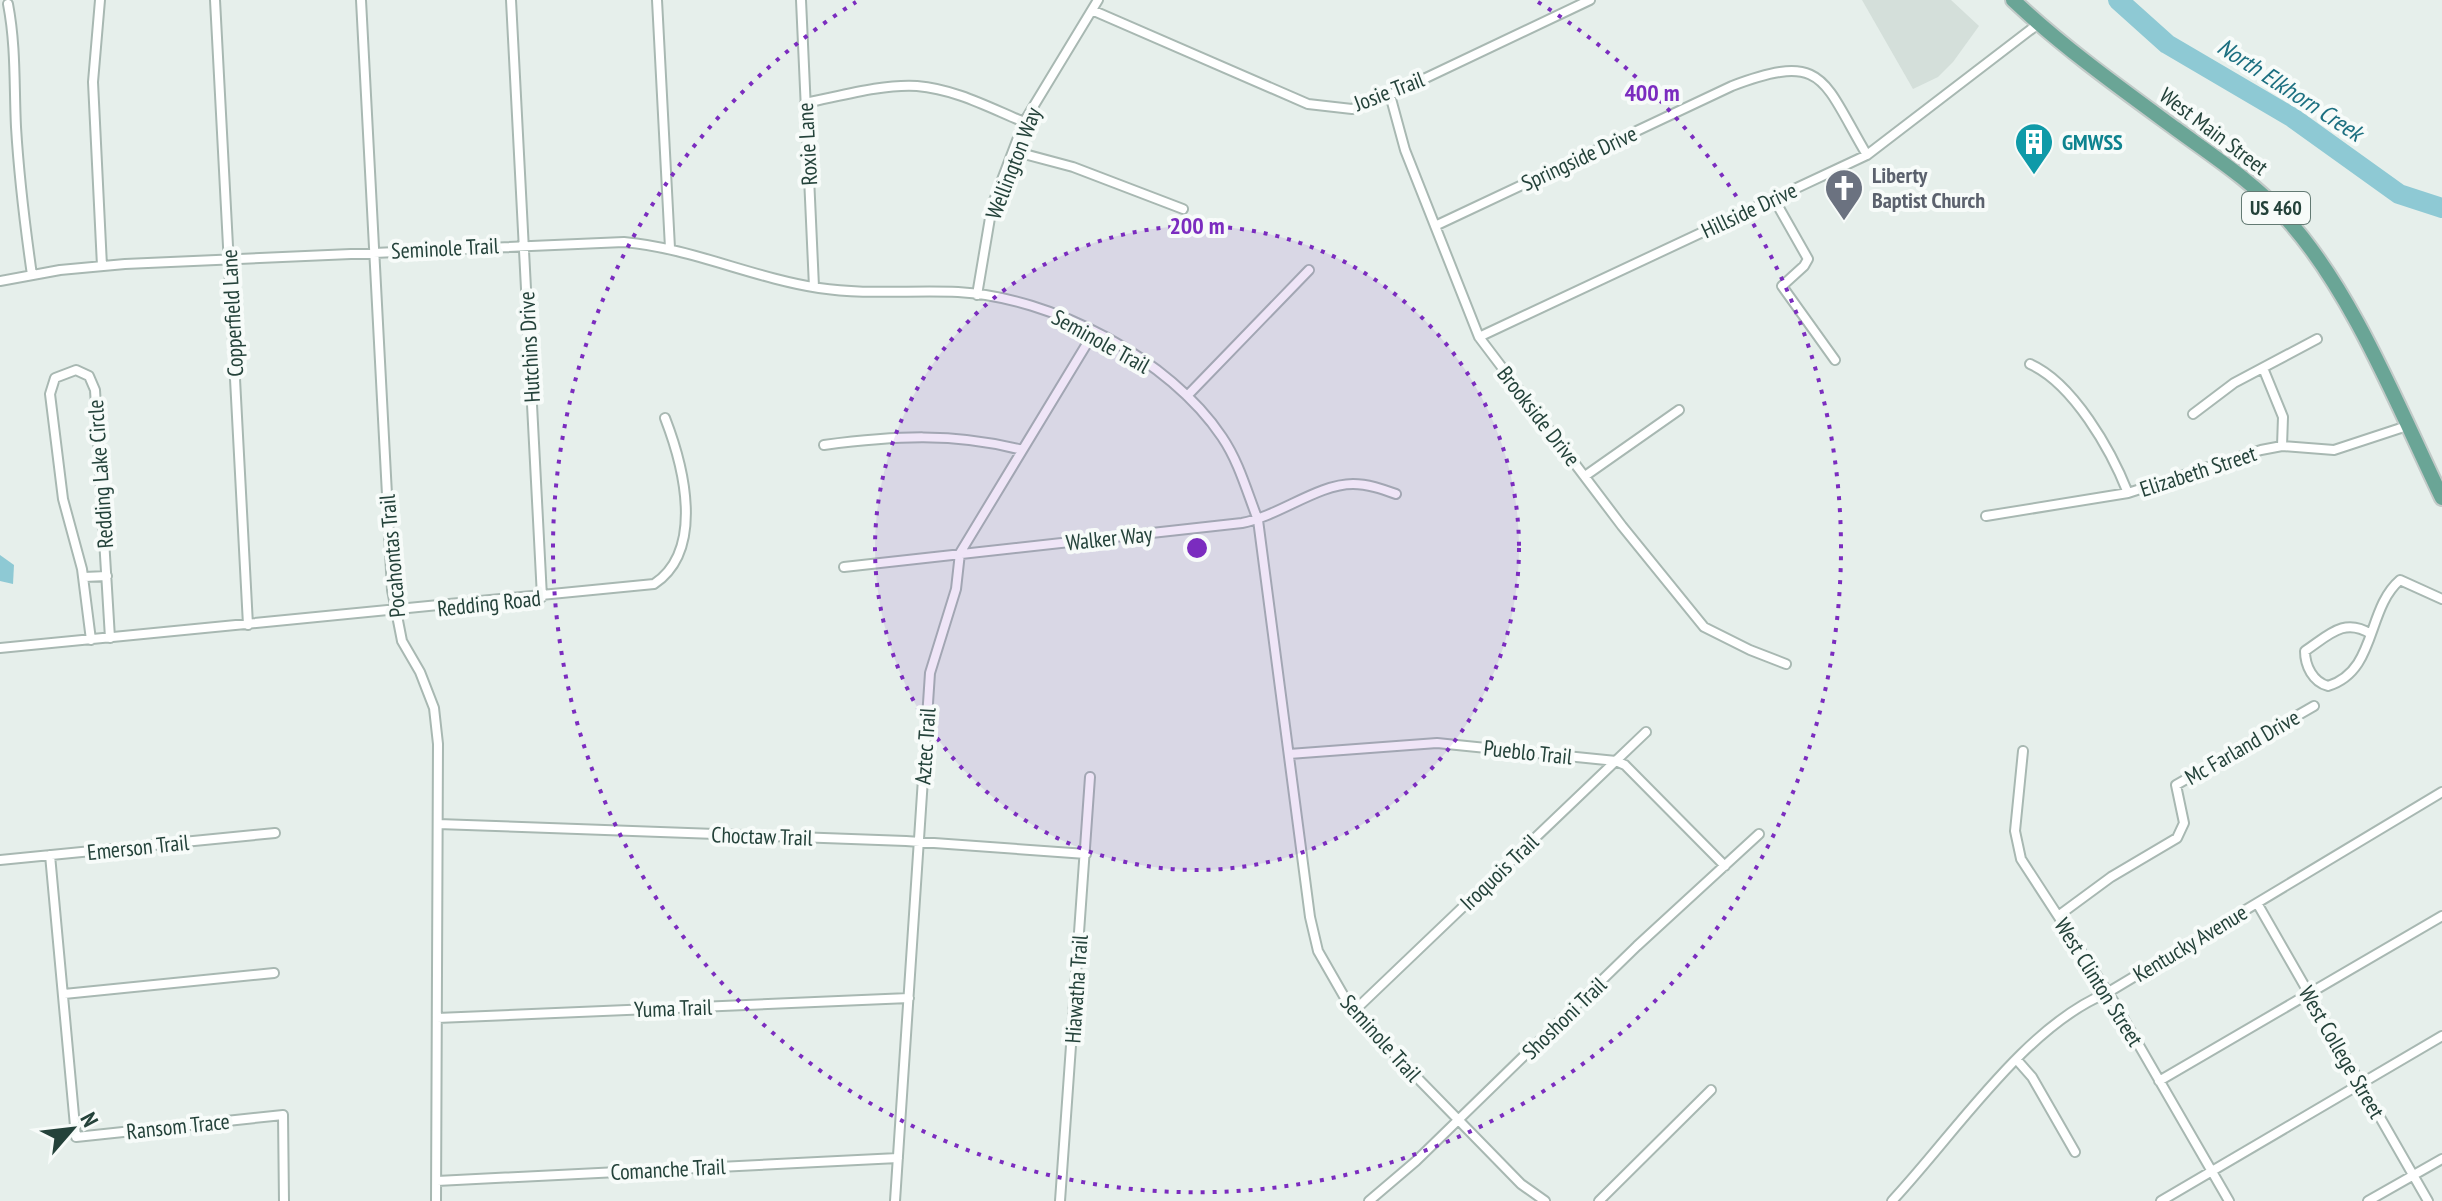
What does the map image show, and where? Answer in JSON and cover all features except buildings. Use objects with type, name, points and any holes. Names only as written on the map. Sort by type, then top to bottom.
[{"type":"main road","name":"West Main Street","points":[[2013,0],[2038,24],[2231,169],[2286,217],[2329,276],[2442,498]]},
{"type":"street","points":[[100,0],[93,82],[102,266]]},
{"type":"street","name":"Copperfield Lane","points":[[215,0],[248,625]]},
{"type":"street","name":"Pocahontas Trail","points":[[361,0],[395,612],[402,641],[420,672],[436,719],[436,1201]]},
{"type":"street","name":"Hutchins Drive","points":[[511,0],[542,597]]},
{"type":"street","points":[[657,0],[670,248]]},
{"type":"street","name":"Roxie Lane","points":[[801,0],[814,287]]},
{"type":"street","name":"Wellington Way","points":[[977,295],[992,206],[1024,122],[1098,0]]},
{"type":"street","name":"Josie Trail","points":[[1094,11],[1308,104],[1352,109],[1390,95],[1591,0]]},
{"type":"street","points":[[8,4],[16,47],[16,125],[32,275]]},
{"type":"street","name":"Hillside Drive","points":[[1479,337],[1867,155],[2038,24]]},
{"type":"street","name":"Springside Drive","points":[[1435,226],[1732,86],[1775,70],[1800,70],[1816,77],[1829,91],[1867,155]]},
{"type":"street","points":[[805,103],[880,89],[917,86],[960,95],[1024,122]]},
{"type":"street","name":"Brookside Drive","points":[[1390,95],[1405,150],[1479,337],[1704,627],[1786,664]]},
{"type":"street","points":[[1013,151],[1085,171],[1183,209]]},
{"type":"street","points":[[1774,199],[1808,259],[1782,286],[1835,360]]},
{"type":"street","name":"Seminole Trail","points":[[0,281],[102,266],[609,241],[670,248],[814,287],[864,292],[977,295],[1036,306],[1094,332],[1137,357],[1187,396],[1208,418],[1235,458],[1258,520],[1310,917],[1318,951],[1353,1012],[1521,1184],[1545,1201]]},
{"type":"street","points":[[1187,396],[1309,270]]},
{"type":"street","name":"Aztec Trail","points":[[895,1201],[930,673],[956,589],[960,553],[1094,332]]},
{"type":"street","points":[[2193,414],[2234,383],[2317,339]]},
{"type":"street","points":[[2030,364],[2051,374],[2078,408],[2113,455],[2128,493]]},
{"type":"street","points":[[2263,368],[2283,417],[2282,446]]},
{"type":"street","name":"Redding Lake Circle","points":[[91,640],[84,577],[63,499],[50,394],[55,378],[76,370],[89,376],[95,390],[110,638]]},
{"type":"street","points":[[1585,476],[1679,410]]},
{"type":"street","name":"Redding Road","points":[[0,648],[395,612],[654,584],[676,565],[685,534],[680,462],[665,418]]},
{"type":"street","name":"Elizabeth Street","points":[[1986,516],[2128,493],[2246,453],[2282,446],[2334,450],[2407,426]]},
{"type":"street","points":[[824,445],[898,435],[944,435],[1022,450]]},
{"type":"street","name":"Walker Way","points":[[844,567],[1258,520],[1342,485],[1368,485],[1396,494]]},
{"type":"street","points":[[84,577],[107,576]]},
{"type":"street","points":[[2371,634],[2357,625],[2348,625],[2305,651],[2305,663],[2319,683],[2328,686],[2340,683],[2360,663],[2390,589],[2400,580],[2442,599]]},
{"type":"street","name":"Mc Farland Drive","points":[[2058,916],[2111,877],[2177,838],[2184,823],[2174,790],[2176,785],[2314,706]]},
{"type":"street","name":"Iroquois Trail","points":[[1353,1012],[1646,732]]},
{"type":"street","name":"Pueblo Trail","points":[[1289,754],[1437,743],[1616,761]]},
{"type":"street","name":"West Clinton Street","points":[[2023,751],[2015,831],[2017,848],[2107,993],[2229,1201]]},
{"type":"street","points":[[1616,761],[1625,765],[1725,866]]},
{"type":"street","name":"Hiawatha Trail","points":[[1060,1201],[1090,777]]},
{"type":"street","name":"Kentucky Avenue","points":[[1892,1201],[2037,1036],[2079,1004],[2107,993],[2442,792]]},
{"type":"street","name":"Choctaw Trail","points":[[438,824],[919,842],[1086,854]]},
{"type":"street","name":"Emerson Trail","points":[[0,860],[275,833]]},
{"type":"street","name":"Shoshoni Trail","points":[[1369,1201],[1458,1121],[1759,834]]},
{"type":"street","name":"Ransom Trace","points":[[50,855],[76,1137],[283,1115],[284,1201]]},
{"type":"street","name":"West College Street","points":[[2257,903],[2428,1201]]},
{"type":"street","points":[[2159,1081],[2442,916]]},
{"type":"street","points":[[64,994],[274,973]]},
{"type":"street","name":"Yuma Trail","points":[[437,1018],[909,998]]},
{"type":"street","points":[[2161,1201],[2442,1036]]},
{"type":"street","points":[[2017,1060],[2032,1077],[2075,1152]]},
{"type":"street","points":[[1599,1201],[1711,1090]]},
{"type":"street","name":"Comanche Trail","points":[[437,1181],[898,1158]]},
{"type":"street","points":[[2368,1201],[2442,1159]]},
{"type":"shaded area","points":[[1862,0],[1951,0],[1979,26],[1938,77],[1913,89]]},
{"type":"water","points":[[0,555],[14,565],[13,584],[0,581]]},
{"type":"waterway","name":"North Elkhorn Creek","points":[[2118,0],[2167,44],[2293,118],[2399,194],[2442,208]]},
{"type":"place","name":"GMWSS","points":[[2034,176]]},
{"type":"place","name":"Liberty Baptist Church","points":[[1844,222]]}]
